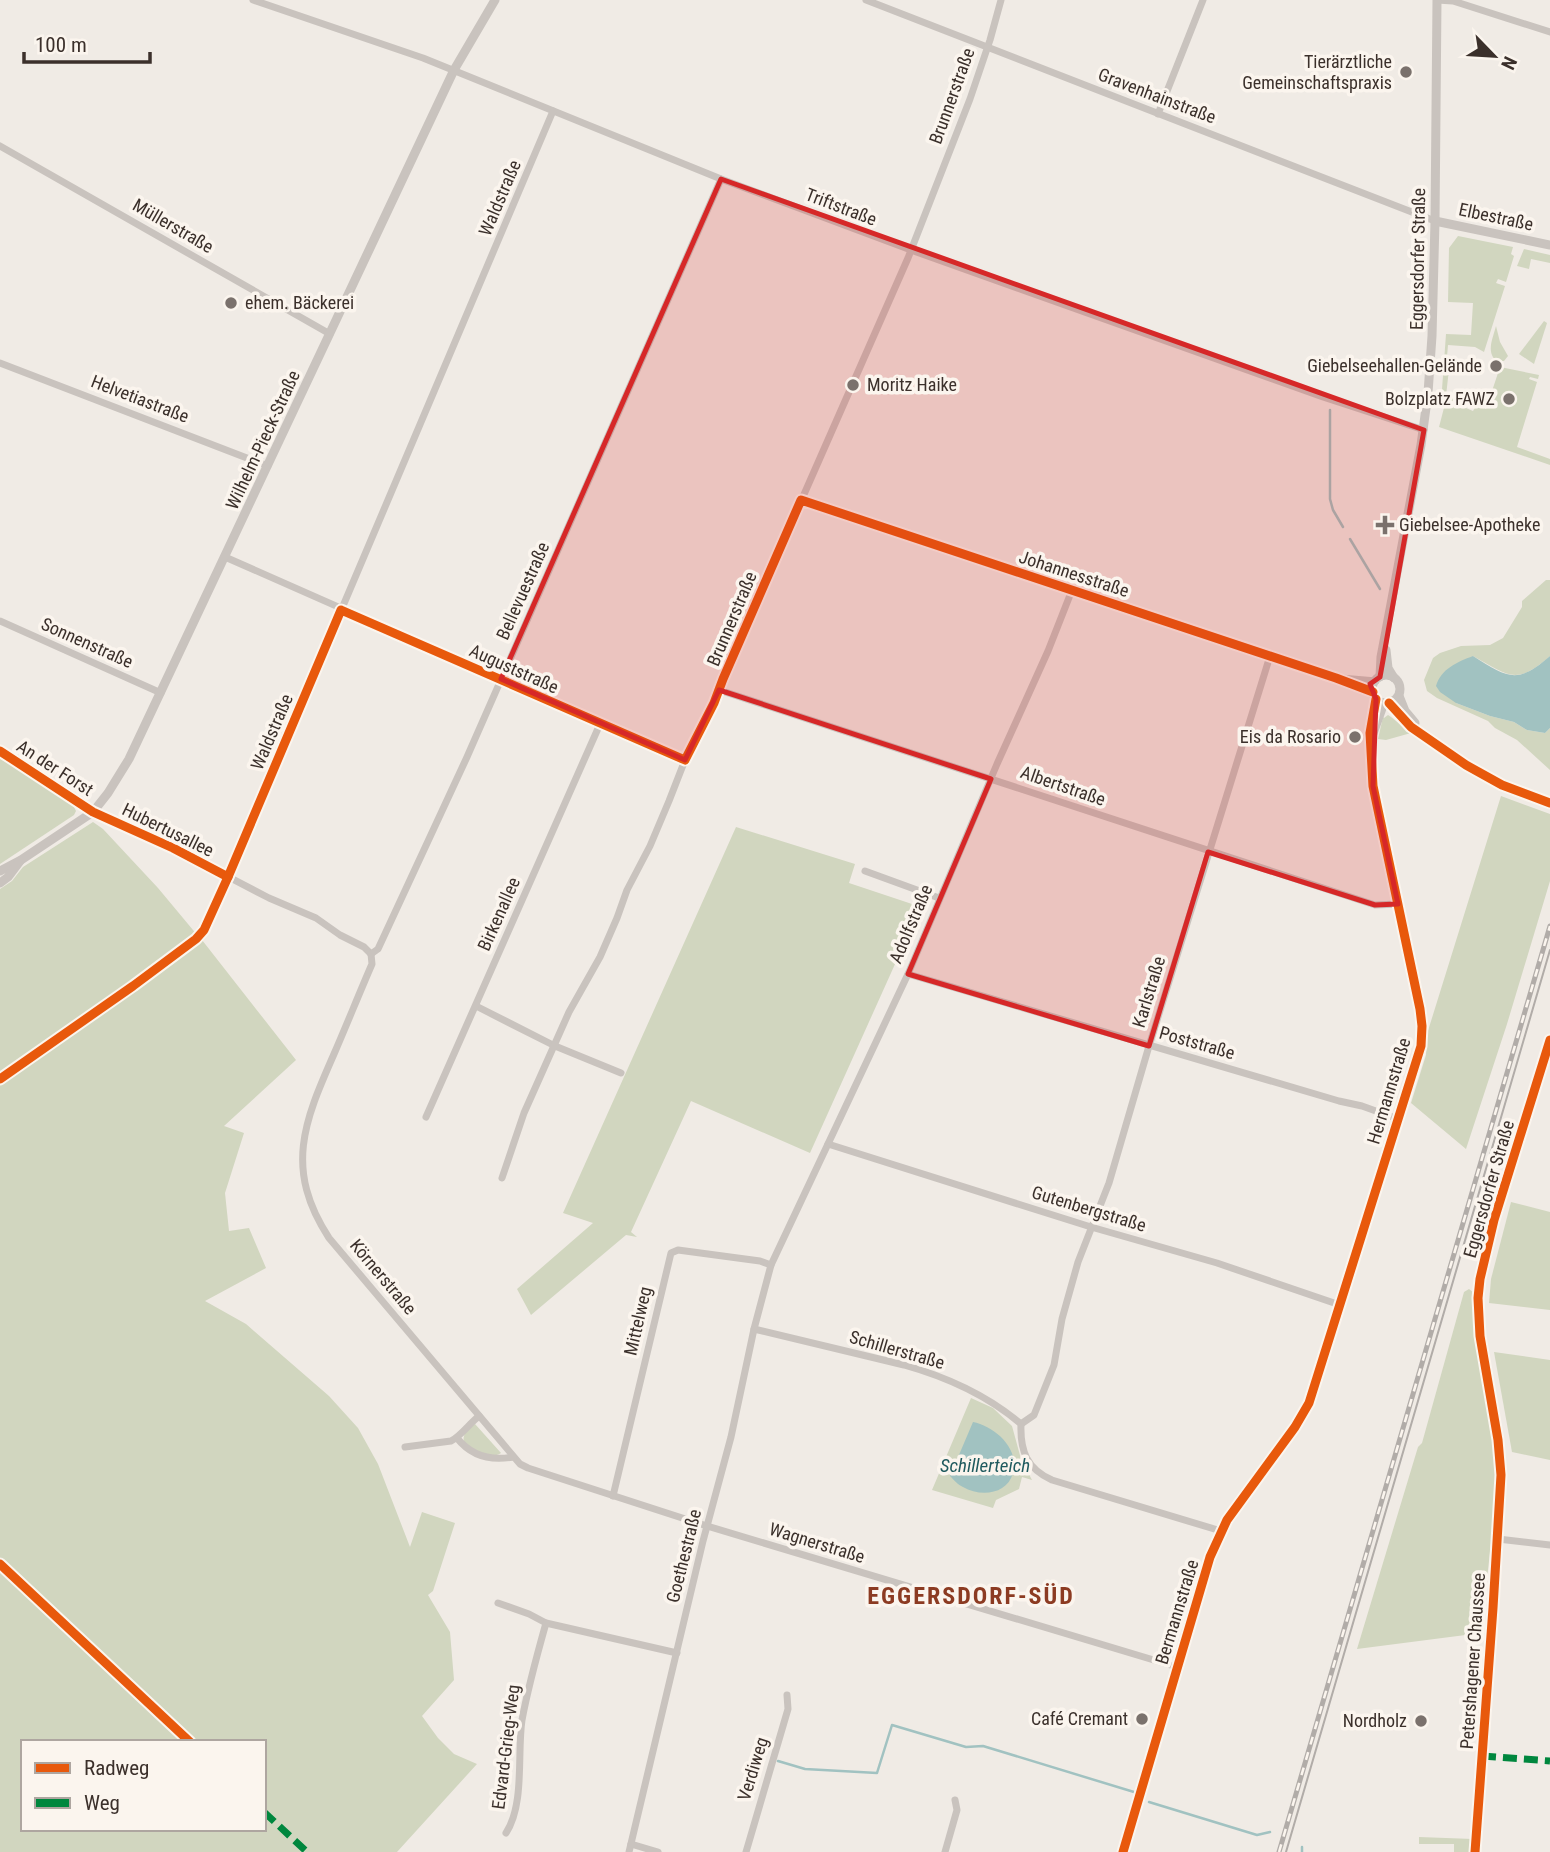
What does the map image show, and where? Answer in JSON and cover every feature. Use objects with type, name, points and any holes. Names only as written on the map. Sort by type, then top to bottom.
[{"type":"street","name":"Triftstraße","points":[[253,0],[424,58],[722,179],[911,250],[1323,397],[1424,430]]},
{"type":"street","name":"Wilhelm-Pieck-Straße","points":[[0,871],[93,812],[130,759],[454,70],[495,0]]},
{"type":"street","name":"Gravenhainstraße","points":[[866,0],[1435,221]]},
{"type":"street","name":"Brunnerstraße","points":[[502,1178],[524,1113],[569,1012],[604,947],[685,760],[714,703],[911,250],[970,99],[1001,0]]},
{"type":"street","points":[[1158,114],[1203,0]]},
{"type":"street","points":[[1437,0],[1453,1],[1550,32]]},
{"type":"street","name":"Eggersdorfer Straße","points":[[1378,679],[1424,430],[1432,336],[1437,0]]},
{"type":"street","name":"Waldstraße","points":[[228,877],[553,111]]},
{"type":"street","name":"Müllerstraße","points":[[0,146],[330,334]]},
{"type":"street","name":"Bellevuestraße","points":[[318,1089],[372,964],[371,954],[378,949],[382,941],[501,680],[722,179]]},
{"type":"street","name":"Elbestraße","points":[[1435,221],[1550,245]]},
{"type":"street","name":"Helvetiastraße","points":[[0,363],[268,466]]},
{"type":"street","name":"Johannesstraße","points":[[801,500],[1336,678],[1381,699]]},
{"type":"street","name":"Auguststraße","points":[[225,557],[685,760]]},
{"type":"street","name":"Adolfstraße","points":[[770,1266],[908,974],[1072,590]]},
{"type":"street","name":"Sonnenstraße","points":[[0,621],[161,693]]},
{"type":"street","name":"Eggersdorfer Straße","points":[[1385,641],[1388,668],[1394,678]]},
{"type":"street","name":"Karlstraße","points":[[1021,1424],[1034,1415],[1054,1365],[1058,1338],[1078,1262],[1109,1182],[1270,656]]},
{"type":"street","points":[[1425,735],[1405,711],[1399,696],[1400,686],[1394,678],[1386,676],[1378,679],[1373,686],[1381,699],[1411,727],[1488,779],[1550,803]]},
{"type":"street","name":"Johannesstraße","points":[[1336,678],[1378,679]]},
{"type":"street","name":"Albertstraße","points":[[719,690],[1375,905],[1398,904]]},
{"type":"street","points":[[1381,699],[1399,696]]},
{"type":"street","name":"Hermannstraße","points":[[1309,1403],[1421,1046],[1423,1026],[1373,786],[1370,758],[1371,723],[1381,699]]},
{"type":"street","name":"Birkenallee","points":[[426,1117],[600,724]]},
{"type":"street","name":"An der Forst","points":[[0,751],[93,812]]},
{"type":"street","name":"Hubertusallee","points":[[93,812],[173,848],[269,898],[316,918],[371,954]]},
{"type":"street","name":"Wilhelm-Pieck-Straße","points":[[0,883],[21,860]]},
{"type":"street","points":[[864,871],[939,898]]},
{"type":"street","name":"Poststraße","points":[[908,974],[1362,1106],[1398,1119]]},
{"type":"street","points":[[476,1006],[555,1046],[621,1073]]},
{"type":"street","name":"Eggersdorfer Straße","points":[[1501,1473],[1480,1336],[1480,1279],[1494,1220],[1550,1040]]},
{"type":"street","name":"Körnerstraße","points":[[318,1089],[307,1124],[302,1156],[306,1187],[319,1222],[329,1238],[513,1457]]},
{"type":"street","name":"Gutenbergstraße","points":[[828,1144],[1091,1227],[1217,1263],[1340,1305]]},
{"type":"street","name":"Mittelweg","points":[[613,1496],[671,1252],[678,1250],[760,1261],[770,1266]]},
{"type":"street","name":"Goethestraße","points":[[630,1848],[770,1266]]},
{"type":"street","name":"Schillerstraße","points":[[754,1329],[925,1371],[984,1397],[1021,1424]]},
{"type":"street","name":"Bermannstraße","points":[[1123,1852],[1210,1557],[1233,1511],[1295,1427],[1309,1403]]},
{"type":"street","points":[[405,1447],[447,1443],[457,1438],[464,1428],[479,1416]]},
{"type":"street","points":[[1021,1424],[1025,1455],[1032,1467],[1043,1476],[1221,1531]]},
{"type":"street","name":"Wagnerstraße","points":[[457,1438],[465,1448],[483,1457],[513,1457],[528,1468],[707,1526],[1177,1667]]},
{"type":"street","name":"Petershagener Chaussee","points":[[1475,1852],[1501,1473]]},
{"type":"street","points":[[1498,1539],[1550,1545]]},
{"type":"street","points":[[498,1603],[546,1623],[677,1653]]},
{"type":"street","name":"Edvard-Grieg-Weg","points":[[506,1833],[512,1824],[518,1792],[526,1699],[546,1623]]},
{"type":"street","name":"Verdiweg","points":[[746,1852],[788,1709],[787,1695]]},
{"type":"street","points":[[945,1852],[957,1810],[955,1800]]},
{"type":"street","points":[[630,1848],[658,1852]]},
{"type":"highlighted area","points":[[721,179],[1424,430],[1380,677],[1370,684],[1376,699],[1373,786],[1398,904],[1375,905],[1208,852],[1149,1046],[908,974],[991,779],[719,690],[685,760],[501,679]]},
{"type":"green space","points":[[1458,236],[1513,247],[1511,254],[1514,256],[1506,282],[1498,279],[1496,283],[1505,286],[1484,352],[1475,347],[1448,345],[1446,396],[1467,402],[1466,408],[1473,411],[1476,406],[1486,409],[1500,367],[1539,375],[1538,379],[1529,379],[1537,382],[1517,447],[1550,459],[1550,465],[1439,427],[1445,404],[1441,403],[1446,334],[1471,335],[1473,303],[1448,302],[1449,248]]},
{"type":"green space","points":[[1524,249],[1550,255],[1550,263],[1531,259],[1529,269],[1517,266]]},
{"type":"green space","points":[[1544,321],[1547,323],[1534,364],[1519,354]]},
{"type":"green space","points":[[1496,326],[1500,342],[1508,356],[1504,361],[1496,361],[1491,353]]},
{"type":"green space","points":[[1546,580],[1550,580],[1550,656],[1529,671],[1512,675],[1473,656],[1456,703],[1514,722],[1527,730],[1545,733],[1550,728],[1550,770],[1517,740],[1488,721],[1427,691],[1424,680],[1433,658],[1440,653],[1461,646],[1490,645],[1503,638],[1522,607],[1522,601]]},
{"type":"green space","points":[[1388,715],[1411,733],[1386,740],[1378,739],[1383,717]]},
{"type":"green space","points":[[0,759],[19,768],[76,811],[74,815],[0,864]]},
{"type":"green space","points":[[1501,796],[1550,814],[1550,881],[1466,1149],[1411,1103],[1426,1055],[1427,1034]]},
{"type":"green space","points":[[93,822],[103,829],[158,888],[198,936],[0,1077],[0,889],[12,881],[23,867]]},
{"type":"green space","points":[[736,827],[855,864],[849,883],[915,905],[918,913],[810,1153],[691,1101],[631,1232],[637,1237],[626,1235],[531,1315],[517,1289],[593,1223],[563,1213]]},
{"type":"green space","points":[[202,940],[296,1060],[224,1126],[244,1133],[225,1193],[229,1231],[249,1228],[266,1268],[205,1301],[246,1324],[329,1396],[358,1428],[378,1464],[410,1547],[422,1512],[455,1523],[433,1591],[428,1595],[450,1632],[454,1680],[422,1716],[454,1754],[477,1764],[397,1852],[0,1852],[0,1085]]},
{"type":"green space","points":[[1511,1202],[1550,1212],[1550,1310],[1489,1303],[1491,1279]]},
{"type":"green space","points":[[1469,1289],[1474,1293],[1475,1330],[1496,1459],[1497,1489],[1481,1633],[1357,1649],[1418,1447],[1422,1443],[1464,1292]]},
{"type":"green space","points":[[1494,1352],[1550,1360],[1550,1460],[1512,1452]]},
{"type":"green space","points":[[971,1398],[993,1408],[1012,1426],[1021,1459],[1032,1480],[1022,1477],[1019,1489],[996,1500],[993,1508],[932,1490]]},
{"type":"green space","points":[[475,1424],[501,1453],[487,1455],[464,1444],[466,1432]]},
{"type":"green space","points":[[1419,1837],[1473,1839],[1472,1852],[1454,1852],[1454,1844],[1419,1844]]},
{"type":"water","points":[[1473,656],[1504,673],[1520,675],[1550,656],[1550,728],[1545,733],[1527,730],[1514,722],[1456,703],[1440,692],[1436,686],[1442,675]]},
{"type":"water","name":"Schillerteich","points":[[973,1422],[997,1433],[1013,1455],[1013,1473],[1010,1480],[999,1490],[985,1493],[970,1490],[959,1485],[950,1476]]},
{"type":"waterway","points":[[1330,410],[1330,499],[1343,527]]},
{"type":"waterway","points":[[1350,539],[1380,589]]},
{"type":"waterway","points":[[778,1761],[805,1769],[877,1773],[892,1725],[966,1747],[983,1746],[1134,1792]]},
{"type":"waterway","points":[[1149,1802],[1257,1835],[1270,1832]]},
{"type":"waterway","points":[[1302,1847],[1302,1852]]},
{"type":"tram line","points":[[1286,1852],[1550,950]]},
{"type":"railway","points":[[1279,1852],[1550,926]]},
{"type":"marked path","points":[[1482,1756],[1550,1761]]},
{"type":"marked path","points":[[266,1814],[307,1852]]},
{"type":"cycle path","points":[[0,1079],[133,986],[196,939],[204,930],[341,610],[685,760],[714,703],[801,500],[1373,692]]},
{"type":"cycle path","points":[[1123,1852],[1210,1557],[1227,1520],[1295,1427],[1309,1403],[1421,1046],[1420,1009],[1373,786],[1370,733],[1376,699]]},
{"type":"cycle path","points":[[1389,703],[1411,727],[1466,765],[1502,785],[1550,803]]},
{"type":"cycle path","points":[[0,751],[93,812],[173,848],[228,877]]},
{"type":"cycle path","points":[[1475,1852],[1501,1475],[1498,1440],[1480,1336],[1478,1298],[1494,1220],[1550,1040]]},
{"type":"cycle path","points":[[0,1564],[188,1740]]},
{"type":"place","name":"Tierärztliche Gemeinschaftspraxis","points":[[1406,72]]},
{"type":"place","name":"ehem. Bäckerei","points":[[231,303]]},
{"type":"place","name":"Giebelseehallen-Gelände","points":[[1496,366]]},
{"type":"place","name":"Moritz Haike","points":[[853,385]]},
{"type":"place","name":"Bolzplatz FAWZ","points":[[1509,399]]},
{"type":"place","name":"Giebelsee-Apotheke","points":[[1385,525]]},
{"type":"place","name":"Eis da Rosario","points":[[1355,737]]},
{"type":"place","name":"Café Cremant","points":[[1142,1719]]},
{"type":"place","name":"Nordholz","points":[[1421,1721]]},
{"type":"district","name":"EGGERSDORF-SÜD","points":[[971,1596]]}]
